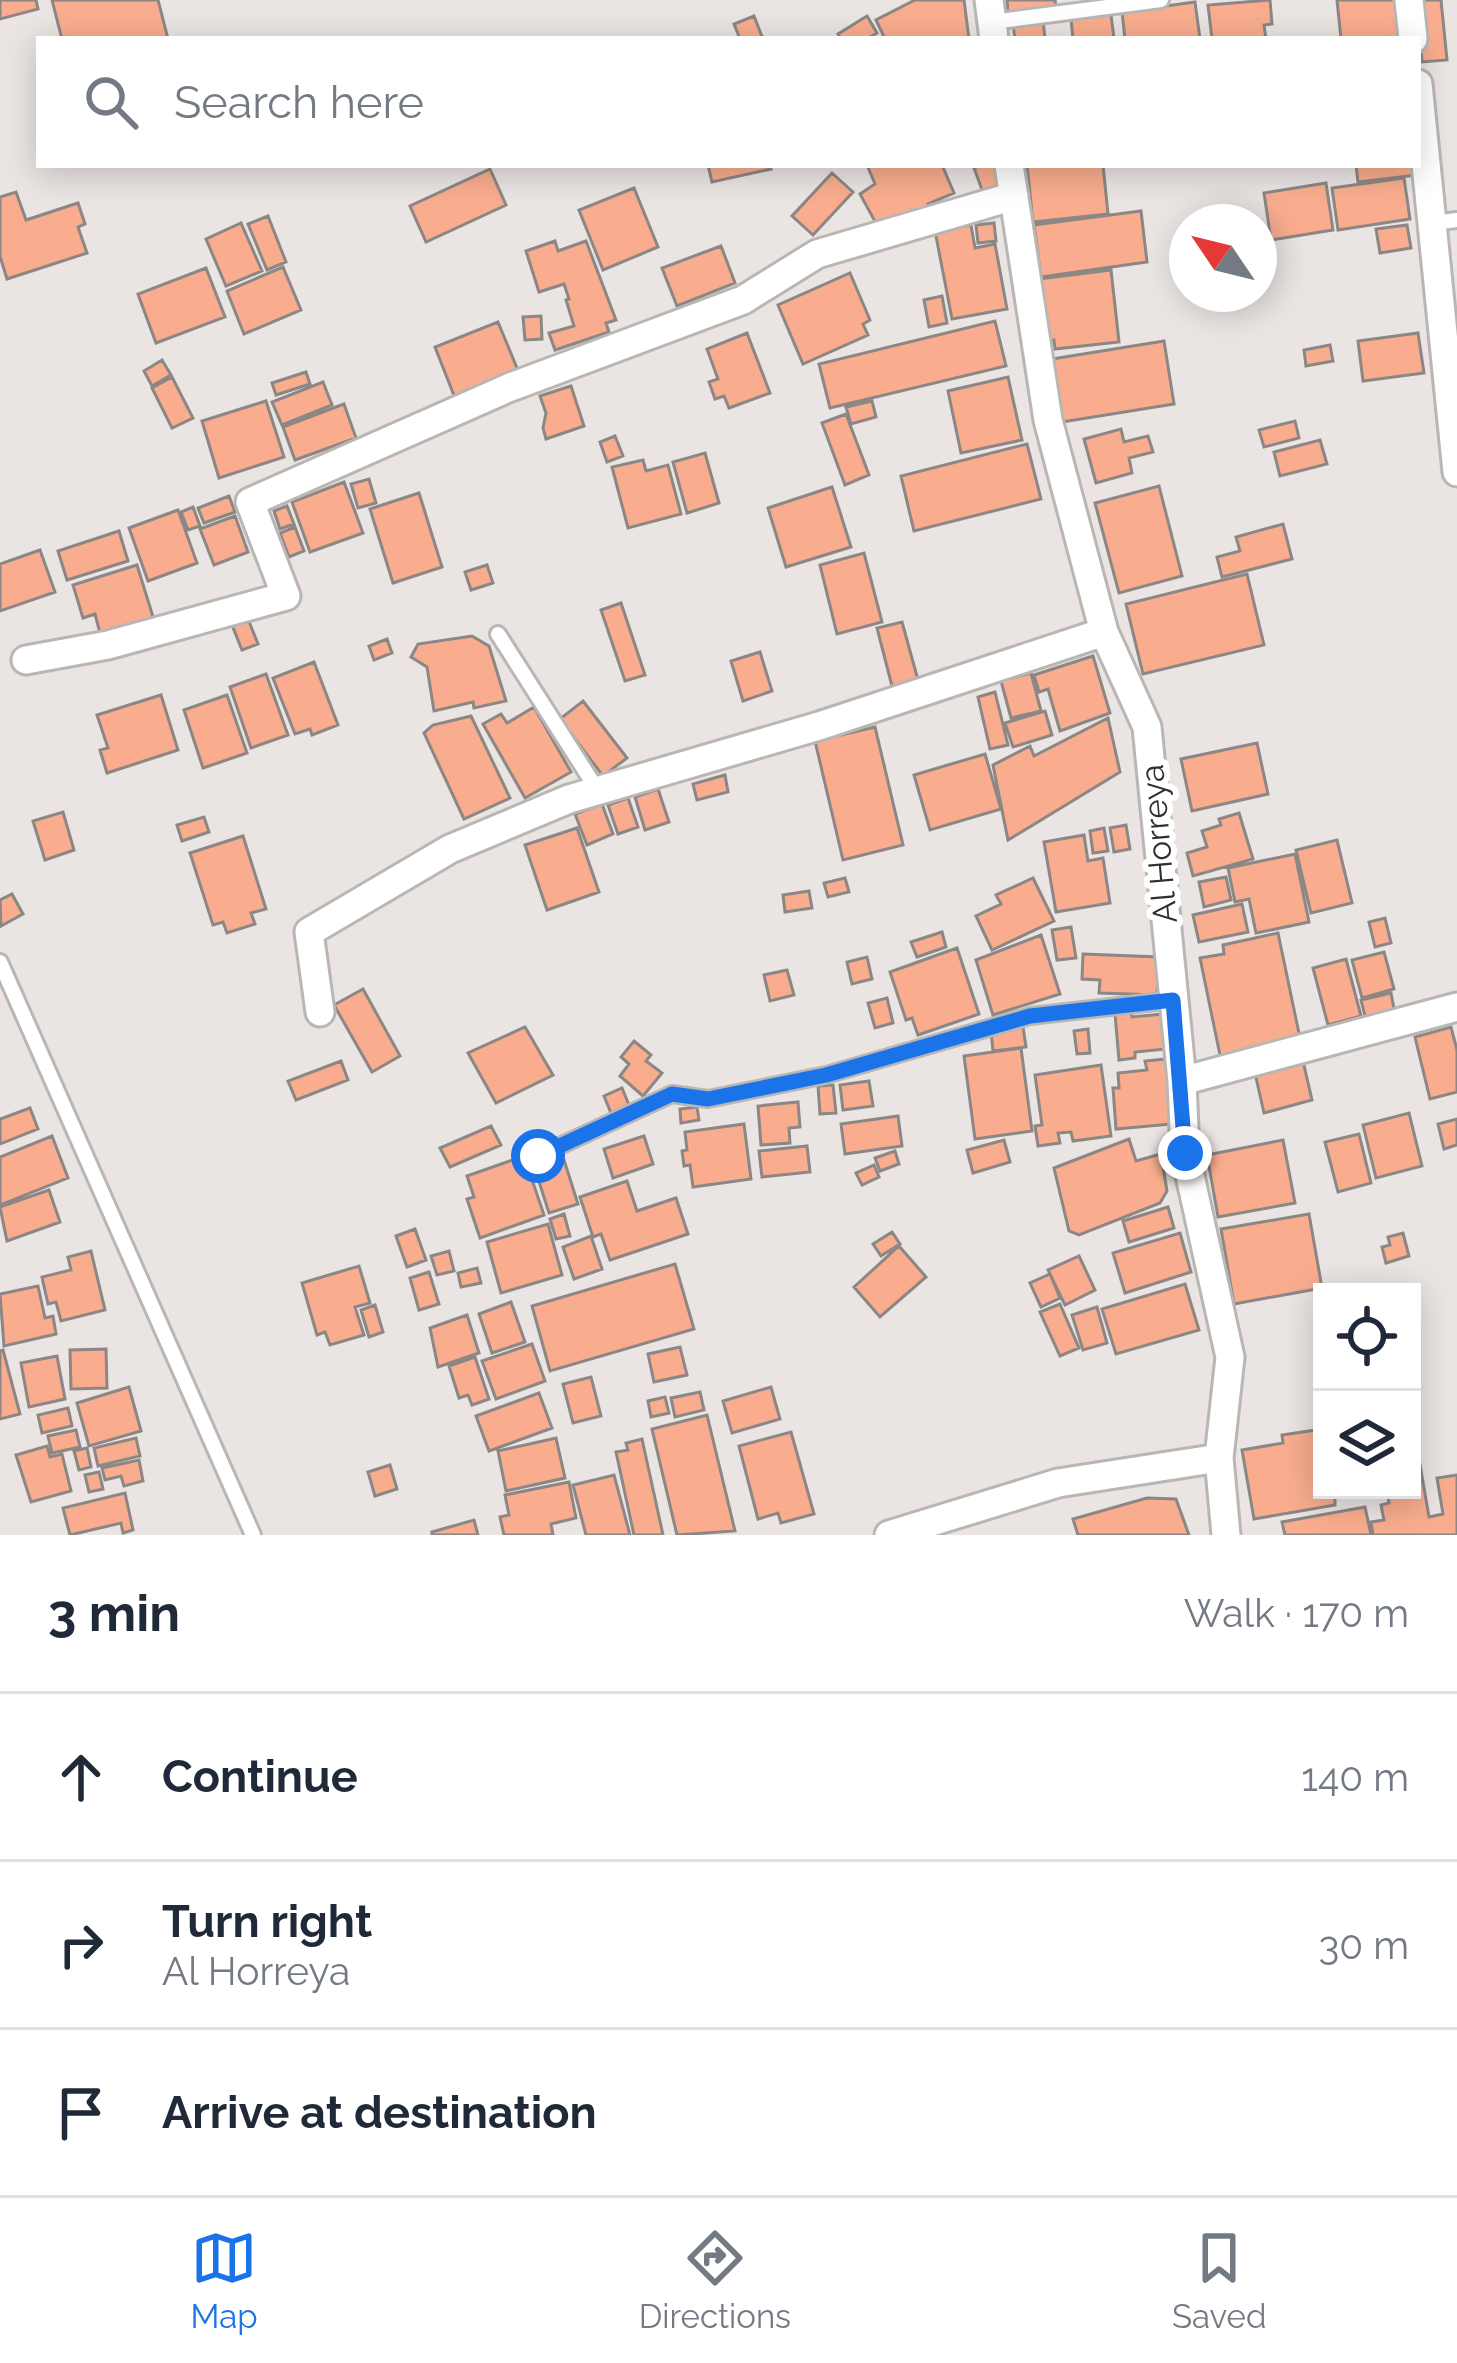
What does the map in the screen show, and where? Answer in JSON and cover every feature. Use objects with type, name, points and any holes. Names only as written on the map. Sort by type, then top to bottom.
[{"type":"street","points":[[1409,0],[1413,36]]},
{"type":"street","points":[[1421,99],[1445,222],[1457,472]]},
{"type":"street","name":"Al Horreya","points":[[1009,168],[1048,420],[1104,632],[1147,727],[1185,1153],[1230,1358],[1219,1458],[1226,1535]]},
{"type":"street","points":[[26,660],[108,645],[286,596],[250,502],[508,388],[743,300],[817,254],[1014,196]]},
{"type":"street","points":[[320,1012],[309,932],[450,849],[598,791],[819,726],[1104,632]]},
{"type":"street","points":[[1182,1082],[1457,1007]]},
{"type":"street","points":[[889,1535],[1058,1483],[1219,1458]]},
{"type":"lane","points":[[991,20],[1161,0]]},
{"type":"lane","points":[[498,634],[598,791]]},
{"type":"lane","points":[[0,962],[253,1535]]},
{"type":"lane","points":[[538,1156],[672,1094],[708,1099],[826,1075],[1030,1016],[1173,1000]]},
{"type":"building","points":[[0,0],[36,0],[38,9],[0,19]]},
{"type":"building","points":[[52,0],[158,0],[167,36],[61,36]]},
{"type":"building","points":[[915,0],[964,0],[969,36],[884,36],[876,20]]},
{"type":"building","points":[[1007,0],[1055,0],[1056,7],[1008,13]]},
{"type":"building","points":[[1270,0],[1272,24],[1264,25],[1266,36],[1212,36],[1208,5]]},
{"type":"building","points":[[1337,0],[1401,0],[1405,36],[1341,36]]},
{"type":"building","points":[[1416,0],[1441,0],[1447,60],[1422,62]]},
{"type":"building","points":[[1195,2],[1200,36],[1125,36],[1122,12]]},
{"type":"building","points":[[1111,15],[1114,36],[1073,36],[1071,19]]},
{"type":"building","points":[[754,16],[762,36],[739,36],[734,24]]},
{"type":"building","points":[[867,16],[877,33],[872,36],[838,34]]},
{"type":"building","points":[[1043,20],[1045,36],[1015,36],[1013,25]]},
{"type":"building","points":[[709,168],[771,169],[712,182]]},
{"type":"building","points":[[868,168],[943,168],[954,193],[928,204],[929,212],[877,225],[860,194],[875,184]]},
{"type":"building","points":[[974,168],[1000,168],[1006,188],[984,195]]},
{"type":"building","points":[[1027,168],[1103,168],[1108,214],[1033,222]]},
{"type":"building","points":[[1356,168],[1416,168],[1417,175],[1358,182]]},
{"type":"building","points":[[490,169],[506,205],[426,242],[410,206]]},
{"type":"building","points":[[832,173],[853,192],[813,235],[792,216]]},
{"type":"building","points":[[1404,178],[1410,219],[1338,230],[1332,188]]},
{"type":"building","points":[[1326,183],[1333,230],[1277,239],[1277,204],[1266,204],[1264,193]]},
{"type":"building","points":[[634,188],[658,247],[603,270],[579,210]]},
{"type":"building","points":[[16,192],[26,220],[78,203],[85,224],[78,227],[87,253],[7,279],[0,256],[0,197]]},
{"type":"building","points":[[1141,211],[1147,262],[1041,277],[1034,225]]},
{"type":"building","points":[[268,216],[286,262],[267,270],[248,224]]},
{"type":"building","points":[[241,223],[262,271],[226,286],[206,239]]},
{"type":"building","points":[[994,223],[996,241],[978,243],[976,225]]},
{"type":"building","points":[[971,225],[975,248],[995,244],[1007,309],[952,319],[935,231]]},
{"type":"building","points":[[1407,225],[1411,248],[1380,253],[1376,229]]},
{"type":"building","points":[[555,241],[558,251],[586,241],[616,320],[606,323],[609,332],[555,350],[549,333],[574,326],[569,299],[564,284],[539,292],[526,251]]},
{"type":"building","points":[[721,246],[735,283],[677,306],[662,268]]},
{"type":"building","points":[[283,267],[301,310],[244,334],[227,291]]},
{"type":"building","points":[[206,268],[225,317],[156,343],[138,294]]},
{"type":"building","points":[[1111,270],[1119,342],[1055,349],[1054,340],[1046,341],[1039,279]]},
{"type":"building","points":[[850,273],[870,320],[863,324],[868,335],[803,364],[778,305]]},
{"type":"building","points":[[942,296],[947,323],[929,327],[924,300]]},
{"type":"building","points":[[541,316],[542,339],[525,340],[523,317]]},
{"type":"building","points":[[995,321],[1006,366],[830,408],[819,364]]},
{"type":"building","points":[[498,322],[519,373],[455,398],[435,347]]},
{"type":"building","points":[[747,333],[770,393],[729,408],[724,396],[715,399],[709,382],[718,379],[707,349]]},
{"type":"building","points":[[1418,333],[1424,373],[1363,381],[1358,341]]},
{"type":"building","points":[[1164,341],[1174,404],[1062,422],[1052,359]]},
{"type":"building","points":[[1330,345],[1333,361],[1306,366],[1304,350]]},
{"type":"building","points":[[162,360],[171,375],[152,386],[144,371]]},
{"type":"building","points":[[306,372],[310,384],[276,395],[272,383]]},
{"type":"building","points":[[172,377],[193,418],[172,428],[152,388]]},
{"type":"building","points":[[1008,377],[1022,440],[961,453],[948,391]]},
{"type":"building","points":[[323,382],[332,405],[282,425],[272,402]]},
{"type":"building","points":[[571,386],[584,426],[546,439],[540,396]]},
{"type":"building","points":[[266,401],[284,457],[219,478],[202,421]]},
{"type":"building","points":[[872,401],[876,417],[851,424],[846,407]]},
{"type":"building","points":[[344,404],[356,438],[295,460],[283,427]]},
{"type":"building","points":[[846,414],[869,475],[845,485],[822,423]]},
{"type":"building","points":[[1295,421],[1299,438],[1264,447],[1259,430]]},
{"type":"building","points":[[1121,429],[1124,442],[1148,436],[1153,452],[1129,458],[1132,473],[1096,483],[1084,439]]},
{"type":"building","points":[[615,436],[623,456],[607,462],[600,442]]},
{"type":"building","points":[[1320,440],[1327,464],[1280,476],[1274,452]]},
{"type":"building","points":[[1027,444],[1041,499],[914,531],[901,476]]},
{"type":"building","points":[[705,453],[719,503],[687,513],[673,462]]},
{"type":"building","points":[[643,460],[646,471],[668,465],[681,514],[628,528],[612,467]]},
{"type":"building","points":[[369,479],[376,503],[358,508],[351,484]]},
{"type":"building","points":[[344,482],[363,533],[310,552],[292,502]]},
{"type":"building","points":[[1159,486],[1182,576],[1119,593],[1095,503]]},
{"type":"building","points":[[832,487],[851,547],[786,567],[768,508]]},
{"type":"building","points":[[419,493],[442,567],[393,583],[370,509]]},
{"type":"building","points":[[229,496],[235,512],[204,523],[198,508]]},
{"type":"building","points":[[287,506],[294,524],[280,529],[274,511]]},
{"type":"building","points":[[193,507],[200,526],[188,530],[181,512]]},
{"type":"building","points":[[178,510],[197,563],[148,581],[129,528]]},
{"type":"building","points":[[235,516],[248,552],[214,565],[200,529]]},
{"type":"building","points":[[1283,524],[1292,559],[1222,577],[1217,557],[1240,551],[1236,537]]},
{"type":"building","points":[[295,527],[304,551],[289,557],[280,533]]},
{"type":"building","points":[[119,531],[128,561],[67,580],[58,551]]},
{"type":"building","points":[[40,550],[55,592],[0,611],[0,564]]},
{"type":"building","points":[[864,553],[882,622],[837,634],[820,565]]},
{"type":"building","points":[[137,565],[154,620],[101,637],[95,614],[83,618],[73,585]]},
{"type":"building","points":[[487,565],[493,583],[471,590],[465,572]]},
{"type":"building","points":[[1247,574],[1264,645],[1143,674],[1126,604]]},
{"type":"building","points":[[621,603],[645,675],[625,681],[601,610]]},
{"type":"building","points":[[248,619],[258,644],[242,650],[232,625]]},
{"type":"building","points":[[902,622],[918,680],[892,686],[877,628]]},
{"type":"building","points":[[472,636],[489,646],[506,701],[434,711],[427,667],[411,657],[418,644]]},
{"type":"building","points":[[387,639],[392,653],[374,660],[369,646]]},
{"type":"building","points":[[760,652],[772,691],[743,701],[731,661]]},
{"type":"building","points":[[1093,656],[1110,713],[1060,731],[1048,689],[1039,692],[1034,675]]},
{"type":"building","points":[[314,662],[338,725],[312,735],[310,729],[295,734],[273,678]]},
{"type":"building","points":[[1031,673],[1041,711],[1011,718],[1001,681]]},
{"type":"building","points":[[266,674],[288,735],[251,748],[230,687]]},
{"type":"building","points":[[995,692],[1008,745],[990,749],[978,697]]},
{"type":"building","points":[[161,695],[178,750],[107,773],[100,750],[108,748],[97,715]]},
{"type":"building","points":[[227,695],[247,753],[203,768],[184,710]]},
{"type":"building","points":[[583,701],[627,758],[603,776],[560,719]]},
{"type":"building","points":[[534,707],[571,772],[525,798],[483,724],[501,714],[507,723]]},
{"type":"building","points":[[1045,711],[1052,735],[1013,747],[1005,723]]},
{"type":"building","points":[[471,716],[510,798],[464,819],[424,733],[433,725]]},
{"type":"building","points":[[1108,718],[1120,772],[1008,840],[993,765],[1030,746],[1034,756]]},
{"type":"building","points":[[875,727],[903,845],[843,860],[815,741]]},
{"type":"building","points":[[1257,743],[1268,794],[1192,811],[1181,759]]},
{"type":"building","points":[[985,754],[1001,809],[930,830],[914,775]]},
{"type":"building","points":[[725,775],[728,792],[697,800],[693,784]]},
{"type":"building","points":[[658,789],[669,822],[645,830],[635,797]]},
{"type":"building","points":[[628,798],[638,827],[618,834],[608,805]]},
{"type":"building","points":[[602,804],[613,834],[587,845],[575,814]]},
{"type":"building","points":[[63,812],[74,850],[45,860],[33,821]]},
{"type":"building","points":[[1239,813],[1253,859],[1193,876],[1187,853],[1207,847],[1202,831]]},
{"type":"building","points":[[204,817],[209,832],[182,841],[177,825]]},
{"type":"building","points":[[1126,825],[1130,849],[1114,852],[1110,828]]},
{"type":"building","points":[[577,828],[599,892],[547,910],[525,845]]},
{"type":"building","points":[[1104,828],[1108,851],[1093,853],[1090,831]]},
{"type":"building","points":[[1084,835],[1088,861],[1103,858],[1110,903],[1056,912],[1044,842]]},
{"type":"building","points":[[243,836],[266,909],[251,913],[255,924],[227,933],[223,922],[213,925],[190,853]]},
{"type":"building","points":[[1337,840],[1352,903],[1311,913],[1296,850]]},
{"type":"building","points":[[1295,854],[1309,922],[1256,933],[1249,899],[1235,902],[1228,868]]},
{"type":"building","points":[[1226,877],[1231,900],[1204,907],[1199,882]]},
{"type":"building","points":[[845,878],[849,892],[828,897],[824,883]]},
{"type":"building","points":[[1033,878],[1054,921],[992,950],[976,916],[1001,904],[996,895]]},
{"type":"building","points":[[809,891],[812,908],[785,912],[783,895]]},
{"type":"building","points":[[12,894],[23,914],[1,926],[0,900]]},
{"type":"building","points":[[1242,904],[1248,932],[1199,942],[1193,915]]},
{"type":"building","points":[[1385,918],[1391,943],[1375,947],[1369,922]]},
{"type":"building","points":[[1071,927],[1076,958],[1057,960],[1052,930]]},
{"type":"building","points":[[942,932],[946,947],[917,957],[911,942]]},
{"type":"building","points":[[1278,933],[1301,1043],[1221,1060],[1200,958],[1224,954],[1223,945]]},
{"type":"building","points":[[1041,935],[1060,994],[993,1015],[976,960]]},
{"type":"building","points":[[957,948],[979,1014],[918,1035],[912,1018],[906,1020],[890,972]]},
{"type":"building","points":[[1384,952],[1394,989],[1362,998],[1352,960]]},
{"type":"building","points":[[1083,954],[1159,957],[1157,995],[1099,993],[1100,980],[1082,979]]},
{"type":"building","points":[[867,957],[872,979],[852,984],[847,962]]},
{"type":"building","points":[[1346,959],[1361,1016],[1328,1025],[1313,968]]},
{"type":"building","points":[[787,970],[794,995],[770,1001],[764,975]]},
{"type":"building","points":[[363,989],[400,1056],[372,1072],[334,1005]]},
{"type":"building","points":[[1391,993],[1395,1014],[1366,1020],[1361,1000]]},
{"type":"building","points":[[887,998],[893,1023],[875,1028],[868,1003]]},
{"type":"building","points":[[1131,1012],[1132,1017],[1164,1014],[1166,1049],[1135,1052],[1135,1058],[1119,1060],[1115,1014]]},
{"type":"building","points":[[525,1027],[553,1075],[496,1103],[468,1053]]},
{"type":"building","points":[[1023,1027],[1026,1047],[993,1051],[991,1031]]},
{"type":"building","points":[[1451,1027],[1457,1050],[1457,1092],[1430,1099],[1415,1037]]},
{"type":"building","points":[[1088,1029],[1090,1053],[1077,1054],[1074,1031]]},
{"type":"building","points":[[634,1041],[651,1055],[646,1061],[662,1073],[643,1096],[620,1076],[629,1064],[621,1057]]},
{"type":"building","points":[[1021,1048],[1032,1131],[975,1139],[964,1056]]},
{"type":"building","points":[[1166,1059],[1172,1124],[1116,1129],[1113,1088],[1119,1088],[1118,1073],[1147,1070],[1145,1061]]},
{"type":"building","points":[[341,1061],[348,1080],[296,1100],[288,1081]]},
{"type":"building","points":[[1303,1061],[1312,1100],[1264,1113],[1255,1073]]},
{"type":"building","points":[[1101,1065],[1111,1136],[1073,1141],[1071,1132],[1058,1133],[1060,1143],[1038,1146],[1035,1126],[1042,1125],[1035,1075]]},
{"type":"building","points":[[869,1081],[873,1106],[843,1110],[840,1085]]},
{"type":"building","points":[[833,1085],[836,1113],[820,1114],[818,1086]]},
{"type":"building","points":[[622,1088],[629,1105],[611,1113],[604,1096]]},
{"type":"building","points":[[798,1102],[800,1127],[789,1128],[790,1143],[761,1145],[758,1106]]},
{"type":"building","points":[[697,1107],[699,1120],[681,1123],[680,1109]]},
{"type":"building","points":[[30,1108],[38,1129],[0,1144],[0,1119]]},
{"type":"building","points":[[1409,1113],[1422,1166],[1376,1178],[1363,1125]]},
{"type":"building","points":[[898,1116],[902,1146],[845,1154],[841,1124]]},
{"type":"building","points":[[1457,1119],[1457,1145],[1444,1149],[1438,1124]]},
{"type":"building","points":[[744,1124],[751,1179],[693,1187],[690,1165],[684,1166],[685,1132]]},
{"type":"building","points":[[491,1126],[501,1145],[450,1167],[440,1148]]},
{"type":"building","points":[[1359,1134],[1371,1183],[1338,1192],[1325,1142]]},
{"type":"building","points":[[52,1136],[68,1178],[0,1205],[0,1157]]},
{"type":"building","points":[[644,1136],[653,1164],[613,1178],[604,1149]]},
{"type":"building","points":[[1129,1139],[1136,1161],[1161,1154],[1167,1191],[1160,1203],[1079,1235],[1069,1231],[1054,1168]]},
{"type":"building","points":[[1004,1140],[1010,1162],[973,1173],[967,1150]]},
{"type":"building","points":[[1283,1140],[1295,1203],[1218,1217],[1207,1155]]},
{"type":"building","points":[[807,1146],[810,1172],[762,1177],[759,1151]]},
{"type":"building","points":[[895,1151],[899,1164],[880,1171],[875,1158]]},
{"type":"building","points":[[524,1156],[544,1215],[480,1238],[467,1199],[474,1197],[467,1176]]},
{"type":"building","points":[[564,1160],[578,1204],[549,1213],[535,1169]]},
{"type":"building","points":[[874,1165],[879,1177],[862,1185],[856,1173]]},
{"type":"building","points":[[627,1181],[637,1211],[676,1198],[688,1234],[610,1260],[601,1234],[593,1237],[580,1197]]},
{"type":"building","points":[[49,1190],[60,1222],[7,1241],[0,1207]]},
{"type":"building","points":[[1168,1207],[1174,1228],[1129,1242],[1123,1221]]},
{"type":"building","points":[[564,1214],[570,1236],[556,1239],[550,1219]]},
{"type":"building","points":[[1309,1214],[1321,1283],[1313,1283],[1313,1290],[1234,1304],[1221,1229]]},
{"type":"building","points":[[548,1224],[562,1275],[501,1293],[487,1242]]},
{"type":"building","points":[[415,1229],[426,1260],[407,1267],[396,1236]]},
{"type":"building","points":[[892,1232],[900,1244],[881,1256],[873,1244]]},
{"type":"building","points":[[1180,1233],[1191,1272],[1125,1293],[1113,1253]]},
{"type":"building","points":[[1403,1233],[1409,1256],[1386,1263],[1382,1247],[1390,1245],[1388,1237]]},
{"type":"building","points":[[591,1236],[602,1269],[574,1279],[563,1247]]},
{"type":"building","points":[[899,1246],[926,1277],[880,1317],[854,1287]]},
{"type":"building","points":[[91,1251],[105,1310],[61,1321],[56,1302],[48,1304],[42,1277],[71,1270],[68,1257]]},
{"type":"building","points":[[449,1251],[454,1271],[437,1275],[431,1256]]},
{"type":"building","points":[[1079,1256],[1095,1290],[1065,1305],[1048,1270]]},
{"type":"building","points":[[675,1264],[694,1329],[550,1371],[532,1306]]},
{"type":"building","points":[[359,1266],[370,1303],[355,1307],[364,1335],[330,1345],[325,1332],[317,1335],[302,1283]]},
{"type":"building","points":[[477,1268],[481,1283],[461,1287],[458,1273]]},
{"type":"building","points":[[429,1272],[439,1304],[419,1310],[410,1278]]},
{"type":"building","points":[[1050,1274],[1060,1298],[1041,1307],[1030,1283]]},
{"type":"building","points":[[1185,1284],[1199,1330],[1116,1354],[1102,1309]]},
{"type":"building","points":[[38,1286],[45,1318],[53,1316],[56,1334],[4,1346],[0,1294]]},
{"type":"building","points":[[511,1302],[525,1342],[492,1353],[479,1314]]},
{"type":"building","points":[[1060,1304],[1079,1348],[1060,1356],[1040,1312]]},
{"type":"building","points":[[375,1305],[383,1332],[369,1337],[361,1310]]},
{"type":"building","points":[[1097,1307],[1107,1343],[1083,1350],[1072,1315]]},
{"type":"building","points":[[467,1315],[479,1353],[438,1367],[430,1328]]},
{"type":"building","points":[[532,1344],[545,1381],[496,1399],[482,1361]]},
{"type":"building","points":[[680,1347],[687,1375],[654,1382],[648,1354]]},
{"type":"building","points":[[106,1349],[107,1388],[71,1389],[70,1350]]},
{"type":"building","points":[[0,1351],[20,1414],[0,1419]]},
{"type":"building","points":[[57,1356],[65,1399],[29,1407],[21,1363]]},
{"type":"building","points":[[475,1357],[489,1399],[472,1405],[468,1395],[459,1398],[449,1366]]},
{"type":"building","points":[[591,1377],[601,1416],[573,1423],[563,1384]]},
{"type":"building","points":[[129,1387],[141,1431],[89,1446],[77,1403]]},
{"type":"building","points":[[771,1387],[780,1419],[732,1433],[723,1401]]},
{"type":"building","points":[[700,1392],[704,1410],[675,1417],[671,1398]]},
{"type":"building","points":[[539,1393],[552,1428],[489,1451],[476,1416]]},
{"type":"building","points":[[665,1397],[669,1413],[651,1417],[648,1401]]},
{"type":"building","points":[[68,1408],[72,1426],[42,1433],[38,1415]]},
{"type":"building","points":[[707,1415],[735,1531],[677,1535],[652,1429]]},
{"type":"building","points":[[76,1430],[80,1447],[52,1453],[48,1436]]},
{"type":"building","points":[[1313,1430],[1313,1499],[1335,1499],[1335,1505],[1254,1519],[1242,1450],[1283,1443],[1282,1435]]},
{"type":"building","points":[[791,1432],[814,1514],[781,1523],[778,1513],[758,1519],[739,1446]]},
{"type":"building","points":[[136,1438],[140,1456],[98,1466],[94,1448]]},
{"type":"building","points":[[556,1438],[565,1478],[506,1491],[498,1451]]},
{"type":"building","points":[[642,1439],[663,1535],[634,1535],[616,1452]]},
{"type":"building","points":[[47,1446],[50,1457],[62,1454],[71,1491],[31,1502],[16,1455]]},
{"type":"building","points":[[87,1448],[91,1467],[79,1470],[74,1451]]},
{"type":"building","points":[[139,1460],[143,1481],[124,1486],[121,1476],[105,1480],[102,1468]]},
{"type":"building","points":[[390,1465],[397,1489],[375,1496],[368,1472]]},
{"type":"building","points":[[1421,1470],[1429,1517],[1443,1514],[1437,1478],[1457,1475],[1457,1535],[1373,1535],[1371,1522],[1384,1520],[1381,1505],[1388,1499],[1421,1499]]},
{"type":"building","points":[[99,1472],[103,1489],[89,1492],[85,1475]]},
{"type":"building","points":[[614,1475],[630,1535],[586,1535],[573,1485]]},
{"type":"building","points":[[569,1482],[576,1518],[551,1524],[553,1535],[504,1535],[500,1517],[509,1515],[505,1495]]},
{"type":"building","points":[[125,1493],[133,1530],[123,1533],[121,1523],[70,1535],[63,1508]]},
{"type":"building","points":[[1147,1498],[1176,1499],[1189,1535],[1078,1535],[1073,1519]]},
{"type":"building","points":[[1365,1507],[1371,1535],[1285,1535],[1282,1522]]},
{"type":"building","points":[[474,1520],[478,1535],[432,1535],[432,1532]]},
{"type":"route","points":[[538,1156],[672,1094],[708,1099],[826,1075],[1030,1016],[1173,1000],[1185,1153]]}]
